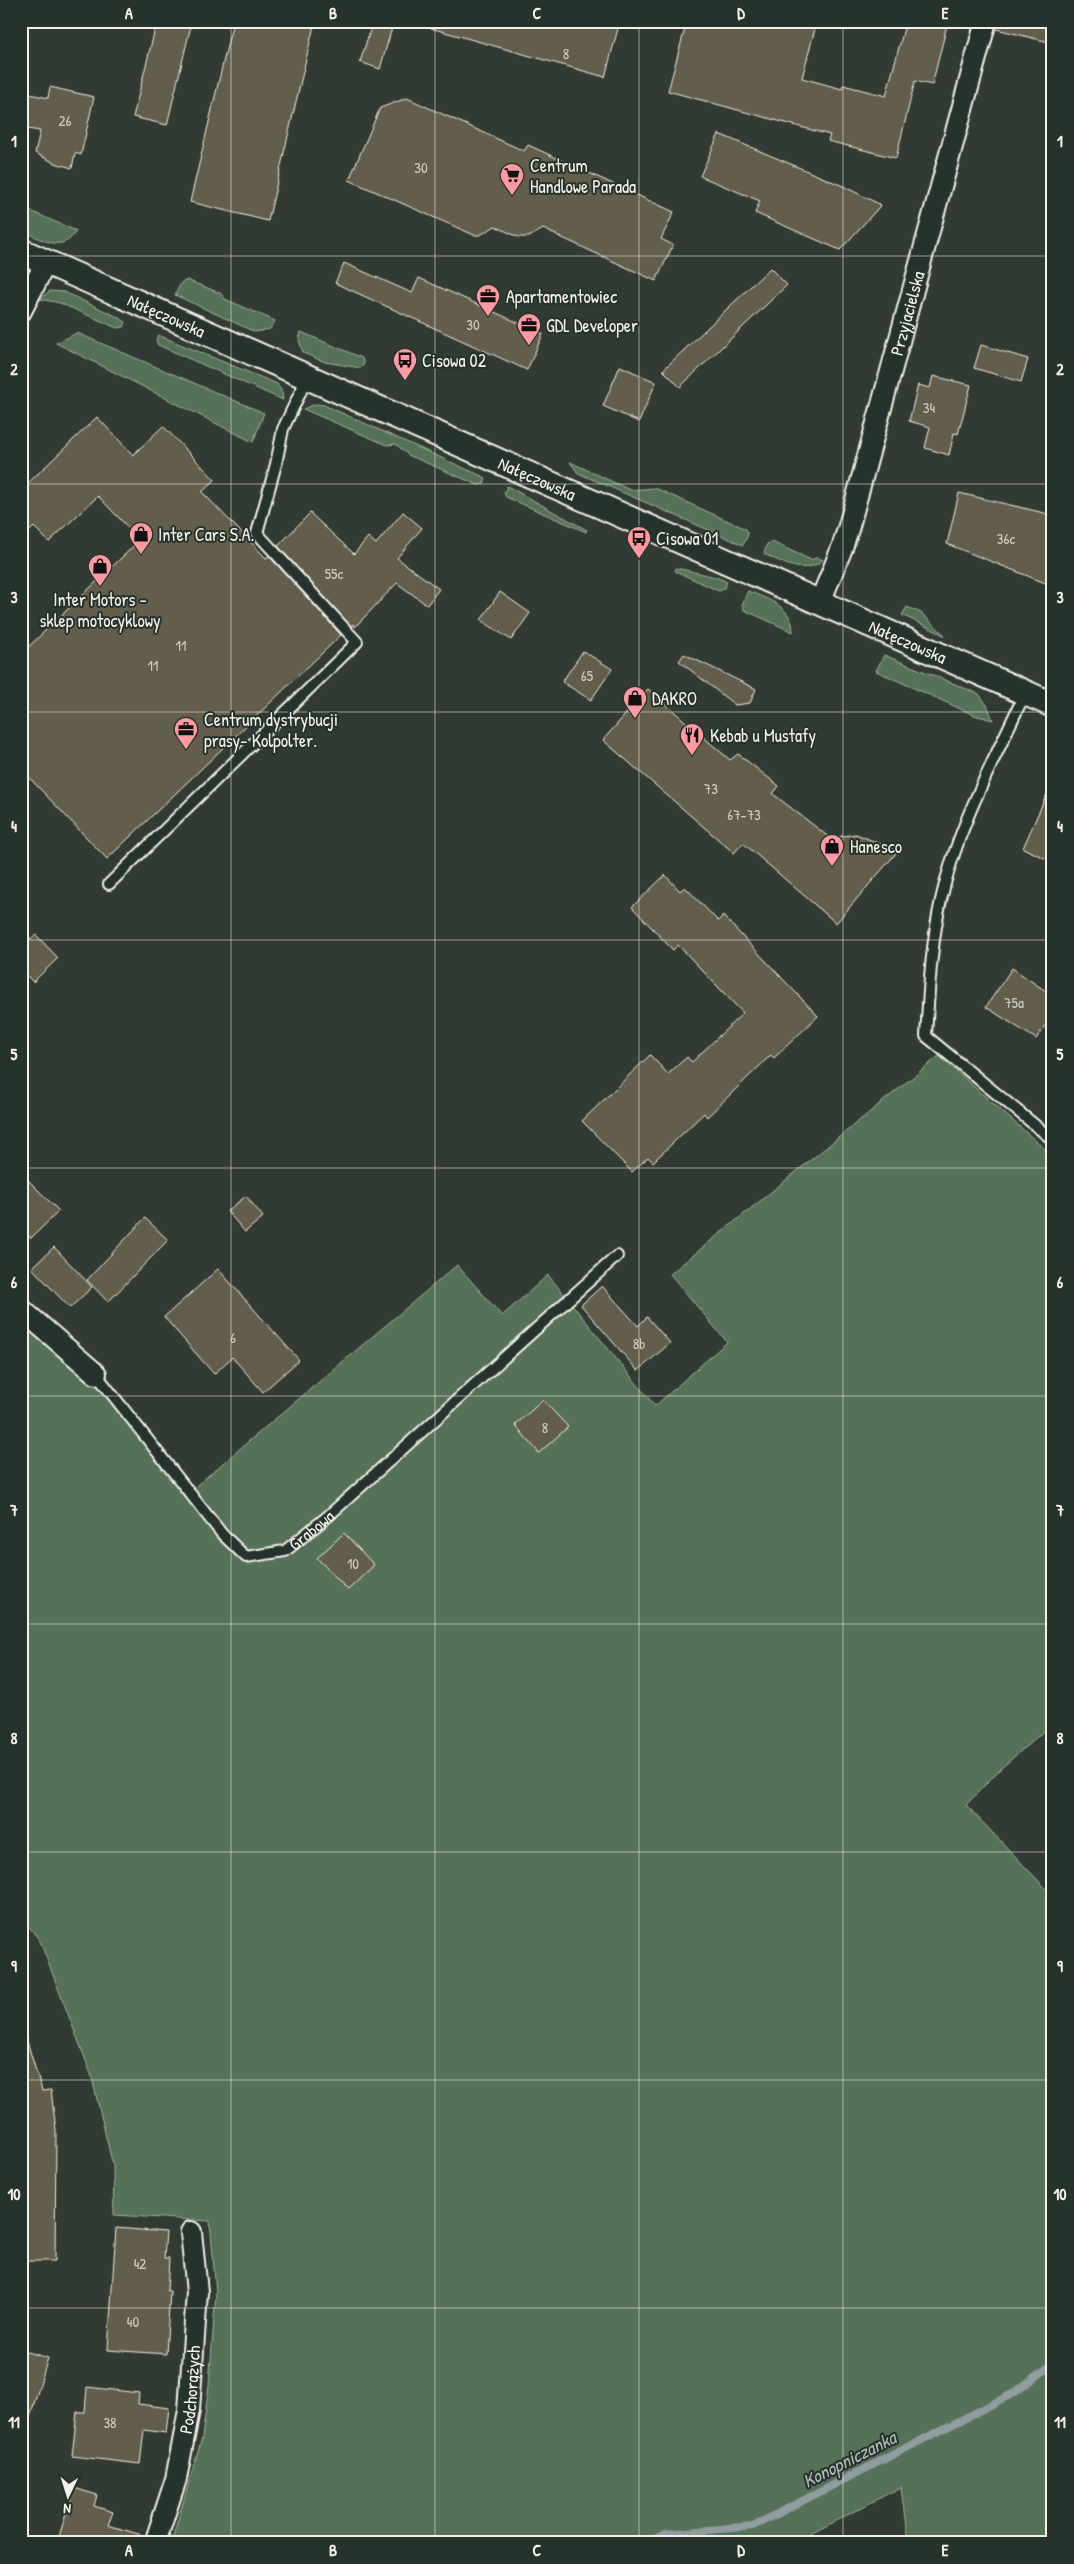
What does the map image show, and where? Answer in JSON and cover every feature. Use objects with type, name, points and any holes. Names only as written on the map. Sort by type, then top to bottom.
[{"type":"street","name":"Przyjacielska","points":[[820,602],[849,526],[986,21]]},
{"type":"street","name":"Nałęczowska","points":[[21,251],[1053,705]]},
{"type":"street","points":[[21,311],[46,262]]},
{"type":"street","name":"Grabowa","points":[[21,1309],[96,1374]]},
{"type":"street","name":"Podchorążych","points":[[154,2543],[176,2479],[189,2410],[197,2292],[191,2232]]},
{"type":"lane","points":[[109,884],[358,642],[257,533],[276,464],[283,429],[308,376]]},
{"type":"lane","points":[[1025,693],[965,825],[942,899],[931,954],[926,1036],[1053,1140]]},
{"type":"lane","name":"Grabowa","points":[[96,1374],[222,1534],[246,1557],[285,1551],[327,1517],[617,1256]]},
{"type":"green space","points":[[21,207],[76,231],[65,242],[51,242],[36,237],[21,230]]},
{"type":"green space","points":[[187,280],[220,293],[225,299],[275,321],[270,329],[255,332],[175,295],[181,283]]},
{"type":"green space","points":[[50,291],[64,292],[118,317],[126,322],[124,327],[117,328],[60,303],[40,299]]},
{"type":"green space","points":[[301,332],[362,358],[364,364],[361,368],[325,362],[303,353],[299,340]]},
{"type":"green space","points":[[77,333],[264,413],[253,442],[56,343]]},
{"type":"green space","points":[[158,335],[277,384],[282,392],[283,400],[158,345],[156,340]]},
{"type":"green space","points":[[316,404],[324,405],[486,478],[484,484],[478,485],[408,455],[396,444],[387,445],[303,409]]},
{"type":"green space","points":[[570,462],[630,490],[655,488],[746,529],[748,535],[743,545],[578,473]]},
{"type":"green space","points":[[507,486],[587,530],[586,532],[506,497],[504,493]]},
{"type":"green space","points":[[772,542],[811,560],[817,557],[823,560],[816,565],[801,568],[786,564],[764,554],[767,544]]},
{"type":"green space","points":[[676,568],[716,577],[727,582],[724,589],[719,591],[675,571]]},
{"type":"green space","points":[[748,591],[771,601],[784,610],[792,623],[793,632],[744,610],[742,605]]},
{"type":"green space","points":[[907,607],[921,613],[946,636],[902,615]]},
{"type":"green space","points":[[884,655],[979,694],[987,705],[993,720],[974,715],[876,671]]},
{"type":"green space","points":[[939,1056],[1053,1156],[1053,1723],[1000,1769],[966,1805],[1053,1896],[1053,2543],[908,2543],[901,2487],[793,2543],[171,2543],[202,2438],[209,2385],[216,2292],[210,2221],[114,2215],[113,2166],[91,2074],[40,1941],[21,1916],[21,1309],[76,1356],[188,1491],[183,1497],[457,1265],[502,1316],[548,1275],[655,1406],[727,1342],[670,1274]]},
{"type":"building","points":[[157,21],[192,21],[167,125],[133,117]]},
{"type":"building","points":[[233,21],[315,21],[268,221],[190,202]]},
{"type":"building","points":[[373,21],[394,21],[380,69],[360,62]]},
{"type":"building","points":[[428,21],[620,21],[605,77],[427,27]]},
{"type":"building","points":[[687,21],[817,21],[802,78],[842,89],[843,85],[886,96],[906,21],[948,21],[932,85],[915,81],[896,158],[828,141],[830,135],[668,91]]},
{"type":"building","points":[[998,21],[1053,21],[1053,43],[996,29]]},
{"type":"building","points":[[50,87],[94,97],[81,155],[75,153],[72,168],[55,163],[35,153],[40,131],[21,128],[21,92],[48,98]]},
{"type":"building","name":"Centrum Handlowe Parada","points":[[407,98],[524,151],[528,145],[674,212],[661,239],[673,245],[656,281],[543,229],[529,237],[518,237],[495,226],[480,235],[474,235],[349,180],[380,108]]},
{"type":"building","points":[[719,134],[843,186],[881,205],[840,250],[755,213],[760,201],[700,176]]},
{"type":"building","points":[[344,263],[412,293],[419,278],[543,334],[527,370],[335,283]]},
{"type":"building","points":[[770,268],[787,285],[680,387],[663,370]]},
{"type":"building","points":[[981,345],[1028,359],[1021,382],[974,368]]},
{"type":"building","points":[[620,366],[656,382],[639,422],[603,406]]},
{"type":"building","points":[[933,376],[971,385],[958,434],[954,433],[949,455],[925,448],[930,427],[909,421],[918,385],[930,388]]},
{"type":"building","points":[[97,417],[133,455],[163,426],[215,480],[202,492],[266,558],[269,556],[341,635],[107,859],[21,769],[21,654],[140,540],[98,496],[49,542],[34,527],[21,539],[21,490]]},
{"type":"building","points":[[959,493],[1053,515],[1053,586],[947,544]]},
{"type":"building","points":[[403,512],[422,528],[397,558],[439,589],[427,605],[397,583],[355,627],[353,624],[351,626],[278,546],[310,513],[354,554],[368,537],[376,544]]},
{"type":"building","points":[[500,592],[530,613],[511,640],[481,620]]},
{"type":"building","points":[[583,651],[612,669],[591,700],[562,682]]},
{"type":"building","points":[[684,654],[756,689],[750,703],[735,705],[679,661]]},
{"type":"building","points":[[648,689],[730,760],[738,754],[779,786],[773,794],[830,838],[856,834],[898,851],[836,923],[743,843],[734,853],[603,740]]},
{"type":"building","points":[[1053,780],[1053,862],[1023,848]]},
{"type":"building","points":[[665,875],[680,891],[685,887],[718,921],[723,916],[818,1016],[774,1058],[771,1055],[707,1117],[704,1113],[653,1162],[648,1157],[632,1172],[582,1121],[650,1055],[668,1074],[687,1057],[692,1062],[743,1013],[678,945],[673,950],[632,907]]},
{"type":"building","points":[[21,929],[31,939],[36,935],[58,958],[33,982],[21,970]]},
{"type":"building","points":[[1012,968],[1053,996],[1053,1014],[1036,1039],[986,1007]]},
{"type":"building","points":[[21,1173],[59,1211],[31,1238],[21,1228]]},
{"type":"building","points":[[246,1196],[263,1217],[245,1232],[227,1211]]},
{"type":"building","points":[[145,1218],[168,1240],[108,1302],[87,1280]]},
{"type":"building","points":[[54,1247],[92,1287],[70,1308],[32,1268]]},
{"type":"building","points":[[218,1269],[299,1360],[263,1392],[232,1357],[214,1374],[164,1317]]},
{"type":"building","points":[[602,1286],[638,1326],[647,1317],[670,1343],[638,1371],[581,1305]]},
{"type":"building","points":[[543,1400],[568,1427],[539,1453],[515,1425]]},
{"type":"building","points":[[344,1533],[374,1565],[348,1590],[317,1558]]},
{"type":"building","points":[[26,2038],[42,2091],[51,2090],[56,2130],[55,2261],[21,2261],[21,2039]]},
{"type":"building","points":[[116,2228],[166,2232],[164,2258],[169,2258],[167,2291],[170,2291],[166,2354],[108,2350]]},
{"type":"building","points":[[21,2350],[48,2358],[26,2430],[21,2429]]},
{"type":"building","points":[[87,2387],[139,2393],[138,2404],[169,2408],[166,2433],[144,2430],[140,2464],[72,2456],[77,2412],[85,2412]]},
{"type":"building","points":[[74,2488],[97,2495],[94,2506],[113,2512],[108,2525],[145,2536],[143,2543],[57,2543]]},
{"type":"waterway","name":"Konopniczanka","points":[[646,2543],[665,2534],[753,2526],[1014,2393],[1053,2364]]},
{"type":"place","name":"Centrum Handlowe Parada","points":[[512,196]]},
{"type":"place","name":"Apartamentowiec","points":[[488,317]]},
{"type":"place","name":"GDL Developer","points":[[529,346]]},
{"type":"place","name":"Cisowa 02","points":[[405,381]]},
{"type":"place","name":"Inter Cars S.A.","points":[[141,555]]},
{"type":"place","name":"Cisowa 01","points":[[639,559]]},
{"type":"place","name":"Inter Motors - sklep motocyklowy","points":[[100,587]]},
{"type":"place","name":"DAKRO","points":[[635,719]]},
{"type":"place","name":"Centrum dystrybucji prasy- Kolpolter.","points":[[186,750]]},
{"type":"place","name":"Kebab u Mustafy","points":[[692,756]]},
{"type":"place","name":"Hanesco","points":[[832,867]]}]
